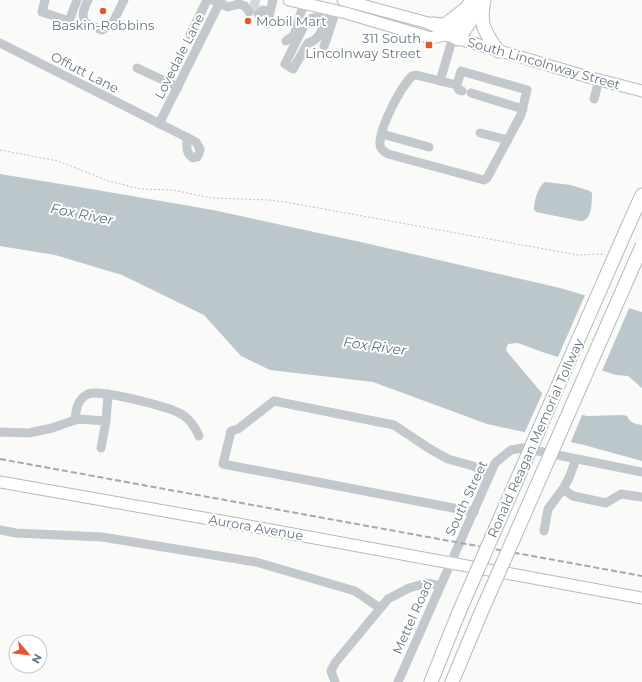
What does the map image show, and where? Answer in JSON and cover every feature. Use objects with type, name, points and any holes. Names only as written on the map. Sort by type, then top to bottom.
[{"type":"highway","points":[[452,37],[484,0]]},
{"type":"highway","points":[[484,0],[481,13],[485,33],[498,50]]},
{"type":"highway","points":[[432,24],[445,25],[469,4]]},
{"type":"highway","points":[[452,37],[469,4]]},
{"type":"highway","name":"Ronald Reagan Memorial Tollway","points":[[431,682],[459,612],[642,195]]},
{"type":"highway","name":"Ronald Reagan Memorial Tollway","points":[[452,682],[642,246]]},
{"type":"highway","points":[[461,682],[469,662],[465,650]]},
{"type":"main road","name":"South Lincolnway Street","points":[[289,0],[304,3],[330,13],[431,38],[452,37]]},
{"type":"main road","name":"South Lincolnway Street","points":[[343,0],[432,24],[452,37],[599,80],[642,90]]},
{"type":"main road","name":"Aurora Avenue","points":[[0,482],[230,522],[642,598]]},
{"type":"street","points":[[45,0],[42,12],[69,21],[77,0]]},
{"type":"street","points":[[88,0],[83,12],[83,18],[86,23],[102,30],[112,24],[124,0]]},
{"type":"street","points":[[190,35],[207,0]]},
{"type":"street","points":[[218,1],[228,7],[253,7],[273,0]]},
{"type":"street","name":"Lovedale Lane","points":[[159,124],[218,1]]},
{"type":"street","points":[[286,41],[294,35],[304,3]]},
{"type":"street","points":[[253,7],[267,24]]},
{"type":"street","points":[[330,13],[318,38],[313,42],[308,43],[293,68],[285,64],[305,24],[312,17],[321,18],[330,13]]},
{"type":"street","points":[[324,46],[330,32],[330,13]]},
{"type":"street","points":[[440,81],[452,37]]},
{"type":"street","name":"Offutt Lane","points":[[0,43],[187,137]]},
{"type":"street","points":[[138,68],[178,87]]},
{"type":"street","points":[[461,71],[527,90],[521,115],[490,174],[484,180],[388,154],[380,147],[386,120],[402,88],[412,76],[416,74],[440,81],[459,88],[461,71]]},
{"type":"street","points":[[594,99],[599,80]]},
{"type":"street","points":[[471,93],[523,109]]},
{"type":"street","points":[[480,133],[508,140]]},
{"type":"street","points":[[382,134],[429,147]]},
{"type":"street","points":[[75,420],[79,401],[88,394],[97,392],[141,400],[182,414],[195,426],[198,436]]},
{"type":"street","points":[[101,448],[106,421],[108,394]]},
{"type":"street","points":[[474,512],[223,464],[231,431],[238,429],[274,401],[394,425],[448,459],[473,466],[490,475]]},
{"type":"street","points":[[0,432],[29,433],[52,428],[83,418],[106,421]]},
{"type":"street","name":"South Street","points":[[450,563],[495,464],[511,450],[522,448],[576,459]]},
{"type":"street","points":[[544,531],[548,509],[563,489],[576,459],[642,472]]},
{"type":"street","points":[[563,489],[572,496],[606,503],[621,494],[642,497]]},
{"type":"street","points":[[0,530],[16,533],[102,537],[256,562],[355,591],[380,608]]},
{"type":"street","name":"Mettel Road","points":[[398,682],[450,563]]},
{"type":"street","points":[[335,682],[331,671],[335,662],[388,599],[409,588],[427,583],[440,586]]},
{"type":"path","points":[[0,150],[58,161],[109,181],[140,189],[173,190],[212,198],[269,200],[578,256],[589,256],[600,253],[608,255]]},
{"type":"water","name":"Fox River","points":[[0,174],[213,210],[560,288],[642,312],[642,388],[628,376],[616,375],[518,343],[508,344],[506,350],[541,392],[578,414],[587,416],[623,415],[627,416],[633,423],[642,425],[642,461],[584,445],[487,424],[373,382],[270,370],[241,356],[204,315],[122,275],[55,255],[0,246]]},
{"type":"water","points":[[545,182],[571,185],[590,191],[592,193],[591,206],[587,218],[580,221],[536,212],[534,209],[538,190]]},
{"type":"pier","points":[[586,293],[630,306],[601,373],[557,359]]},
{"type":"pier","points":[[543,392],[559,402],[583,413],[570,444],[524,434]]},
{"type":"tunnel","points":[[251,0],[261,3]]},
{"type":"tunnel","points":[[250,7],[259,9]]},
{"type":"railway","points":[[0,459],[642,576]]},
{"type":"place","name":"Baskin-Robbins","points":[[103,11]]},
{"type":"place","name":"Mobil Mart","points":[[248,21]]},
{"type":"place","name":"311 South Lincolnway Street","points":[[429,45]]}]
